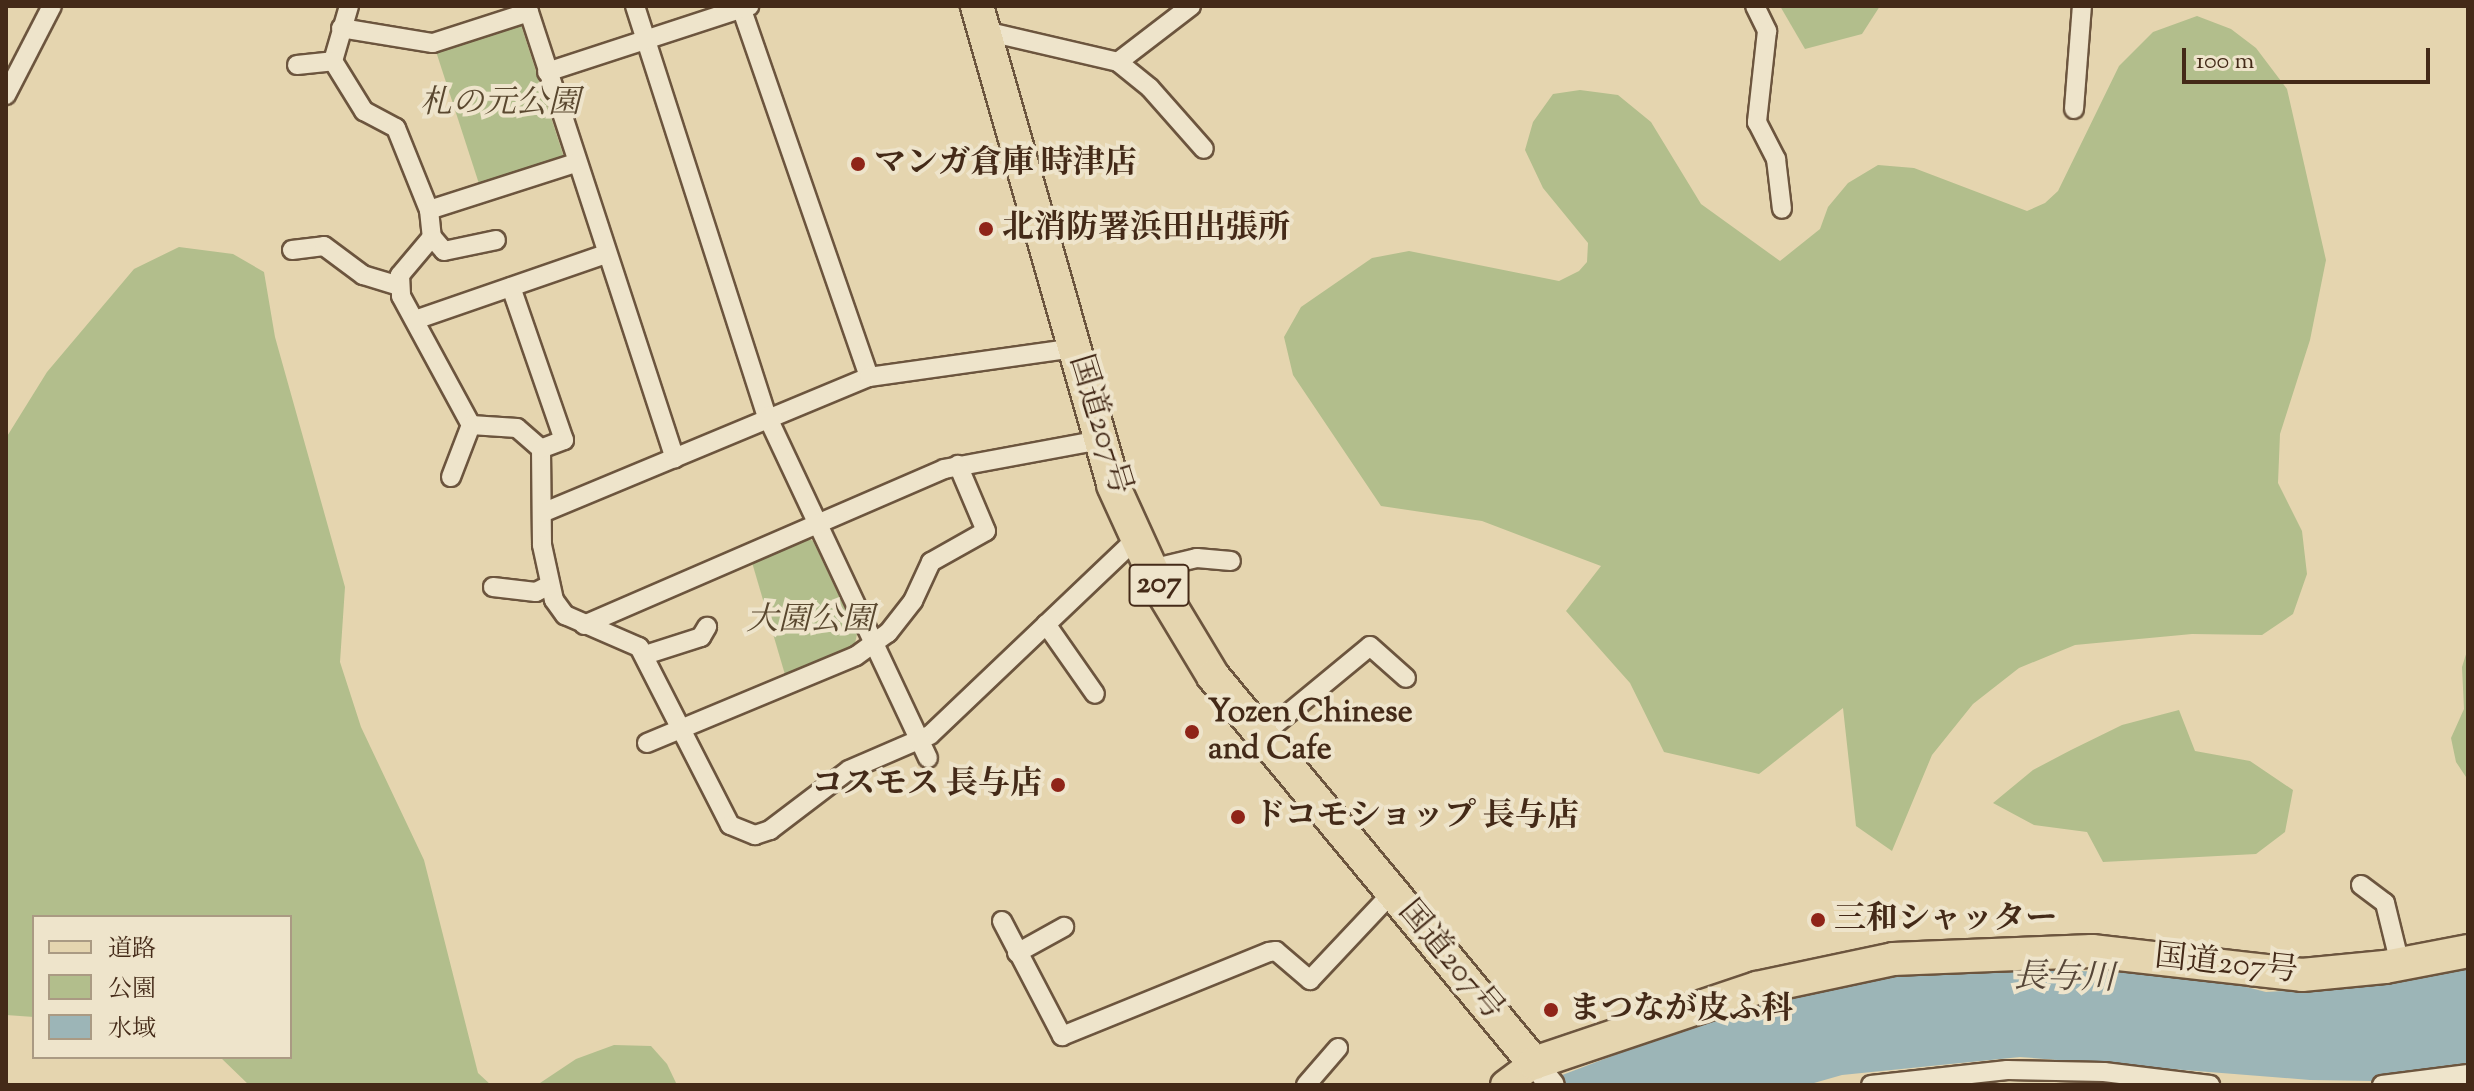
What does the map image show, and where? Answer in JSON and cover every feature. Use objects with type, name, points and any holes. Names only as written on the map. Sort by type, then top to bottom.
[{"type":"highway","name":"国道207号","points":[[981,19],[1100,440],[1136,539],[1151,569],[1213,676],[1543,1074],[1757,988],[1893,959],[2092,951],[2302,975],[2400,964],[2468,951]]},
{"type":"main road","points":[[1505,1085],[1543,1074]]},
{"type":"street","points":[[6,95],[52,6]]},
{"type":"street","points":[[349,6],[333,61],[364,111],[396,128],[429,210],[432,237],[444,251],[496,240]]},
{"type":"street","points":[[635,6],[767,416],[928,758]]},
{"type":"street","points":[[1118,62],[1191,6]]},
{"type":"street","points":[[1755,6],[1767,31],[1757,122],[1776,159],[1782,209]]},
{"type":"street","points":[[2074,109],[2082,6]]},
{"type":"street","points":[[547,72],[746,8],[869,377]]},
{"type":"street","points":[[341,28],[433,43],[528,9],[575,163],[675,458]]},
{"type":"street","points":[[981,19],[1118,62],[1150,88],[1204,149]]},
{"type":"street","points":[[297,65],[333,61]]},
{"type":"street","points":[[429,210],[575,163]]},
{"type":"street","points":[[396,285],[408,263],[432,237]]},
{"type":"street","points":[[292,250],[324,246],[363,275],[396,285],[471,425],[451,477]]},
{"type":"street","points":[[415,320],[606,254]]},
{"type":"street","points":[[511,287],[564,440],[541,449]]},
{"type":"street","points":[[542,513],[767,416],[869,377],[1076,348]]},
{"type":"street","points":[[471,425],[517,428],[541,449],[548,586],[565,615],[584,625],[632,641],[645,655],[684,729],[722,814],[730,825],[755,835],[770,830],[849,770],[918,737],[930,735],[1136,539]]},
{"type":"street","points":[[584,625],[815,521],[958,465],[1100,440]]},
{"type":"street","points":[[647,743],[856,656],[905,615],[931,562],[986,531],[958,465]]},
{"type":"street","points":[[1151,569],[1197,558],[1231,561]]},
{"type":"street","points":[[493,587],[536,592],[548,586]]},
{"type":"street","points":[[1046,624],[1095,694]]},
{"type":"street","points":[[645,655],[701,637],[707,627]]},
{"type":"street","points":[[1261,736],[1370,646],[1406,678]]},
{"type":"street","points":[[2361,885],[2385,903],[2400,964]]},
{"type":"street","points":[[1002,921],[1062,1036],[1269,952],[1276,951],[1310,980],[1393,892]]},
{"type":"street","points":[[1017,953],[1064,927]]},
{"type":"street","points":[[1306,1085],[1338,1048]]},
{"type":"street","points":[[1871,1085],[2007,1070],[2104,1072],[2210,1085]]},
{"type":"street","points":[[2382,1085],[2468,1074]]},
{"type":"green space","points":[[1780,6],[1880,6],[1862,34],[1805,49]]},
{"type":"green space","points":[[2197,16],[2231,29],[2256,48],[2287,89],[2326,260],[2310,340],[2280,434],[2278,483],[2302,531],[2307,574],[2293,614],[2262,635],[2192,634],[2075,645],[2019,668],[1973,704],[1932,755],[1892,851],[1856,826],[1843,708],[1759,774],[1664,752],[1630,683],[1566,611],[1601,566],[1482,521],[1381,506],[1293,375],[1284,337],[1301,307],[1372,258],[1409,251],[1559,281],[1579,271],[1587,262],[1588,243],[1543,188],[1525,150],[1533,122],[1553,94],[1580,90],[1618,95],[1651,122],[1701,204],[1780,261],[1820,229],[1828,207],[1848,183],[1878,165],[1914,168],[2027,211],[2045,203],[2058,191],[2119,66],[2153,32]]},
{"type":"green space","name":"札の元公園","points":[[521,25],[564,156],[479,184],[436,53]]},
{"type":"green space","points":[[179,247],[233,254],[264,272],[275,337],[345,587],[340,662],[361,727],[424,860],[478,1073],[491,1085],[249,1085],[222,1059],[292,1059],[292,915],[32,915],[32,1017],[6,1015],[6,438],[47,372],[134,269]]},
{"type":"green space","name":"大園公園","points":[[804,536],[813,541],[857,634],[854,648],[786,678],[751,559]]},
{"type":"green space","points":[[2468,648],[2468,780],[2456,762],[2451,738],[2464,709],[2462,667]]},
{"type":"green space","points":[[2179,710],[2195,751],[2250,761],[2293,790],[2285,832],[2256,854],[2103,862],[2087,832],[2034,825],[1993,803],[2033,770],[2071,750],[2122,725]]},
{"type":"green space","points":[[614,1045],[651,1046],[667,1064],[677,1085],[537,1085],[576,1059]]},
{"type":"water","name":"長与川","points":[[2468,966],[2468,1067],[2371,1081],[2310,1080],[2020,1057],[1842,1075],[1807,1085],[1536,1085],[1738,1008],[1869,978],[1988,968],[2199,975],[2266,992],[2348,987]]},
{"type":"place","name":"マンガ倉庫 時津店","points":[[858,164]]},
{"type":"place","name":"北消防署浜田出張所","points":[[986,229]]},
{"type":"place","name":"Yozen Chinese and Cafe","points":[[1192,732]]},
{"type":"place","name":"コスモス 長与店","points":[[1058,785]]},
{"type":"place","name":"ドコモショップ 長与店","points":[[1238,817]]},
{"type":"place","name":"三和シャッター","points":[[1818,920]]},
{"type":"place","name":"まつなが皮ふ科","points":[[1551,1010]]}]
